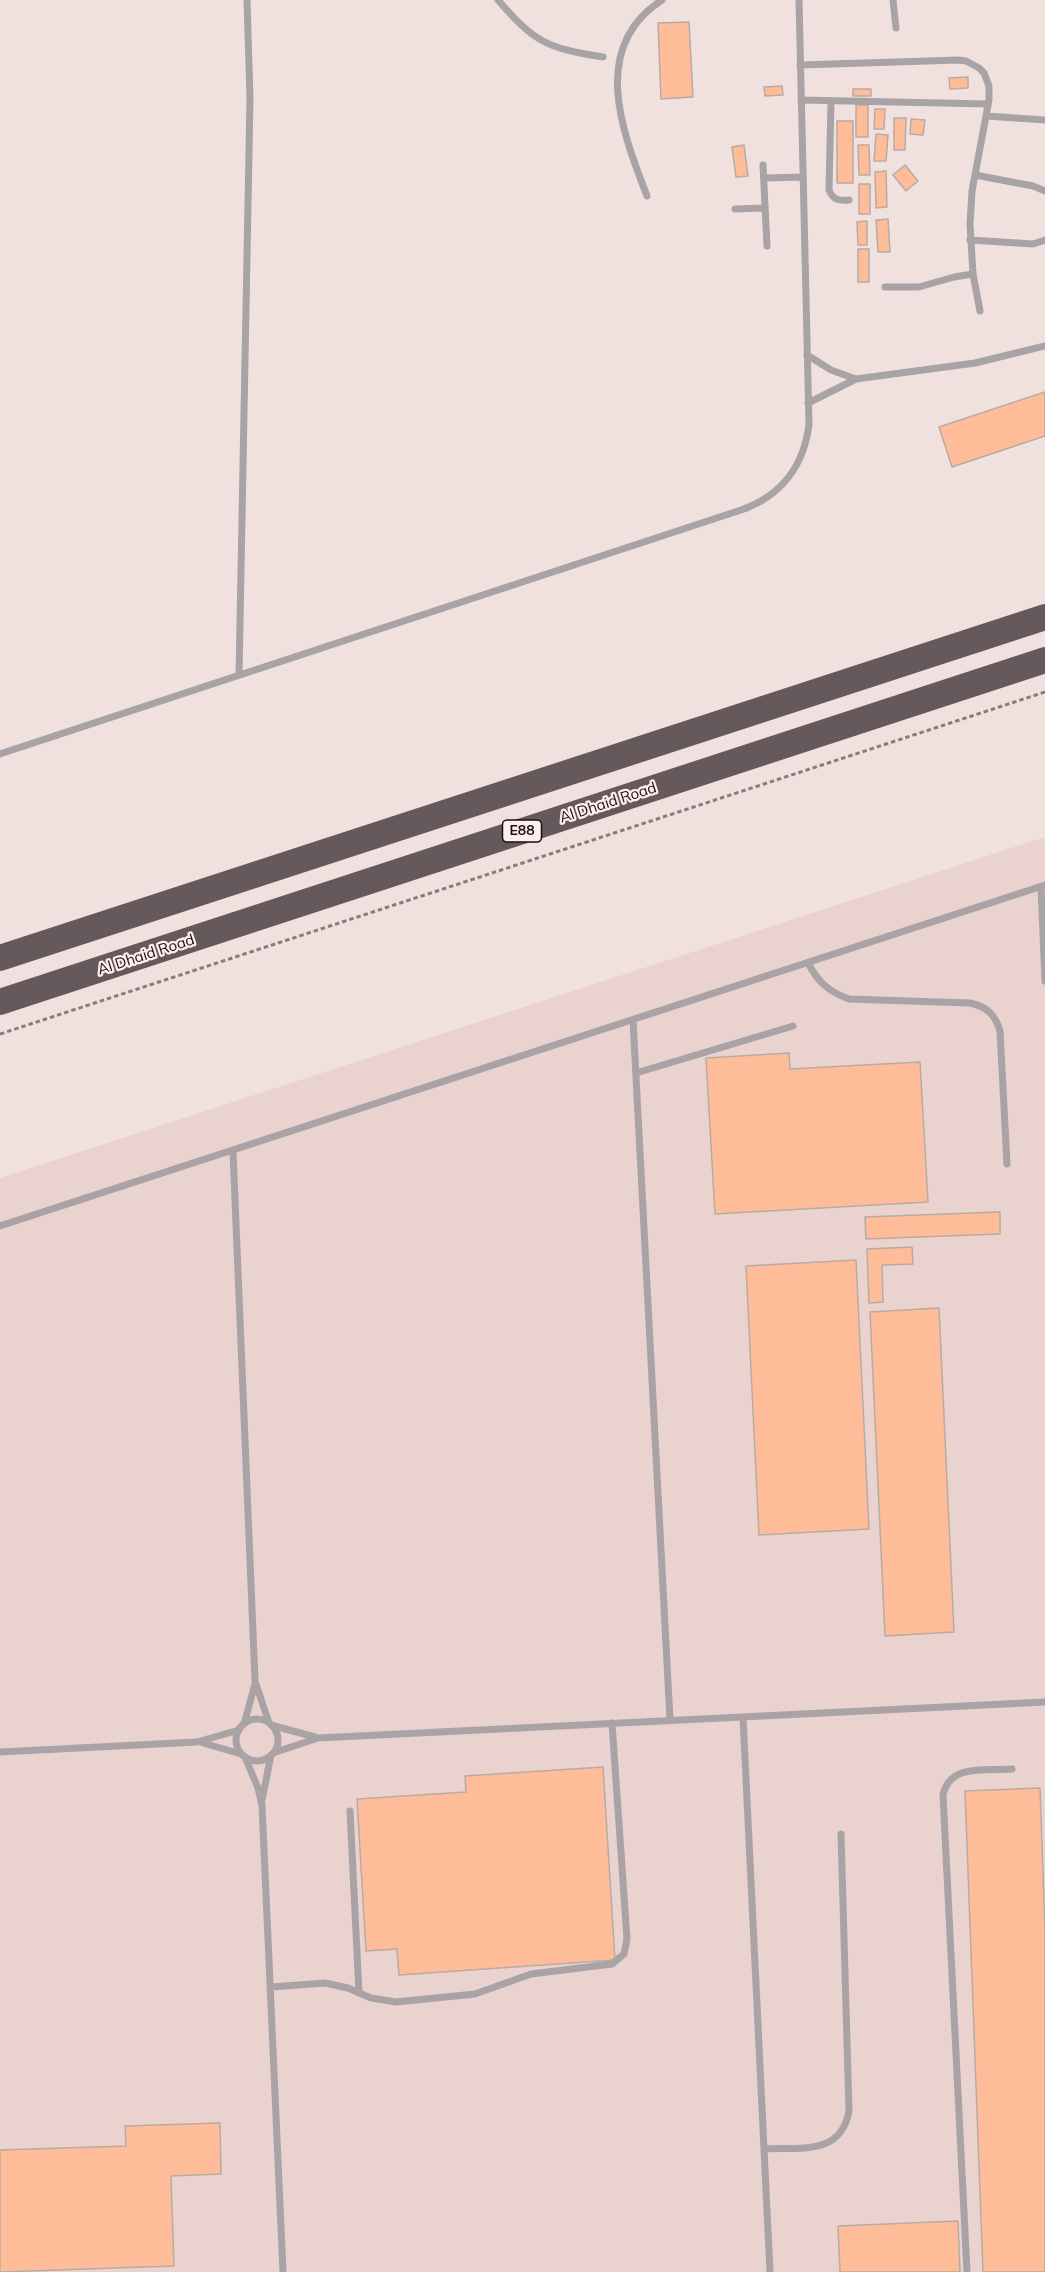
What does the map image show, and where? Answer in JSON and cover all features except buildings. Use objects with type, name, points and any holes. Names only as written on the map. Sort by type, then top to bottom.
[{"type":"highway","points":[[0,958],[1045,617]]},
{"type":"highway","name":"Al Dhaid Road","points":[[0,1002],[1045,660]]},
{"type":"lane","points":[[239,675],[250,99],[247,0]]},
{"type":"lane","points":[[498,0],[520,26],[540,40],[565,50],[603,57]]},
{"type":"lane","points":[[647,196],[628,143],[617,98],[617,81],[620,57],[627,37],[644,14],[662,0]]},
{"type":"lane","points":[[0,754],[753,505],[775,492],[792,473],[799,461],[807,437],[799,0]]},
{"type":"lane","points":[[893,0],[896,28]]},
{"type":"lane","points":[[800,65],[966,61],[979,68],[987,79],[990,93],[970,207],[969,240],[980,310]]},
{"type":"lane","points":[[801,100],[988,104]]},
{"type":"lane","points":[[831,101],[829,190],[831,195],[839,201],[849,200]]},
{"type":"lane","points":[[986,116],[1045,120]]},
{"type":"lane","points":[[763,165],[767,246]]},
{"type":"lane","points":[[975,176],[1033,186],[1045,191]]},
{"type":"lane","points":[[764,178],[803,177]]},
{"type":"lane","points":[[735,209],[765,208]]},
{"type":"lane","points":[[969,240],[1033,244],[1045,240]]},
{"type":"lane","points":[[885,287],[919,288],[954,277],[973,274]]},
{"type":"lane","points":[[808,403],[856,379],[975,363],[1045,346]]},
{"type":"lane","points":[[807,355],[831,370],[856,379]]},
{"type":"lane","points":[[0,1227],[1043,886],[1045,981]]},
{"type":"lane","points":[[808,963],[824,986],[849,999],[970,1003],[991,1011],[1000,1031],[1007,1164]]},
{"type":"lane","points":[[633,1020],[670,1720]]},
{"type":"lane","points":[[636,1073],[793,1026]]},
{"type":"lane","points":[[233,1151],[255,1681],[270,1724],[278,1735],[277,1748],[272,1754],[262,1805]]},
{"type":"lane","points":[[255,1681],[237,1743],[258,1788],[262,1805],[283,2272]]},
{"type":"lane","points":[[197,1742],[258,1761],[318,1738],[1045,1702]]},
{"type":"lane","points":[[743,1717],[770,2272]]},
{"type":"lane","points":[[0,1752],[197,1742],[241,1727],[256,1719],[318,1738]]},
{"type":"lane","points":[[271,1987],[325,1983],[383,2001],[396,2001],[475,1994],[493,1989],[521,1976],[605,1966],[619,1960],[627,1947],[627,1939],[612,1723]]},
{"type":"lane","points":[[967,2272],[943,1795],[950,1778],[957,1773],[1012,1769]]},
{"type":"lane","points":[[350,1811],[359,1994]]},
{"type":"lane","points":[[764,2149],[816,2147],[829,2143],[840,2135],[847,2124],[849,2111],[841,1834]]},
{"type":"path","points":[[0,1034],[1045,692]]},
{"type":"shaded area","points":[[1045,837],[1045,2272],[0,2272],[0,1178]]}]
